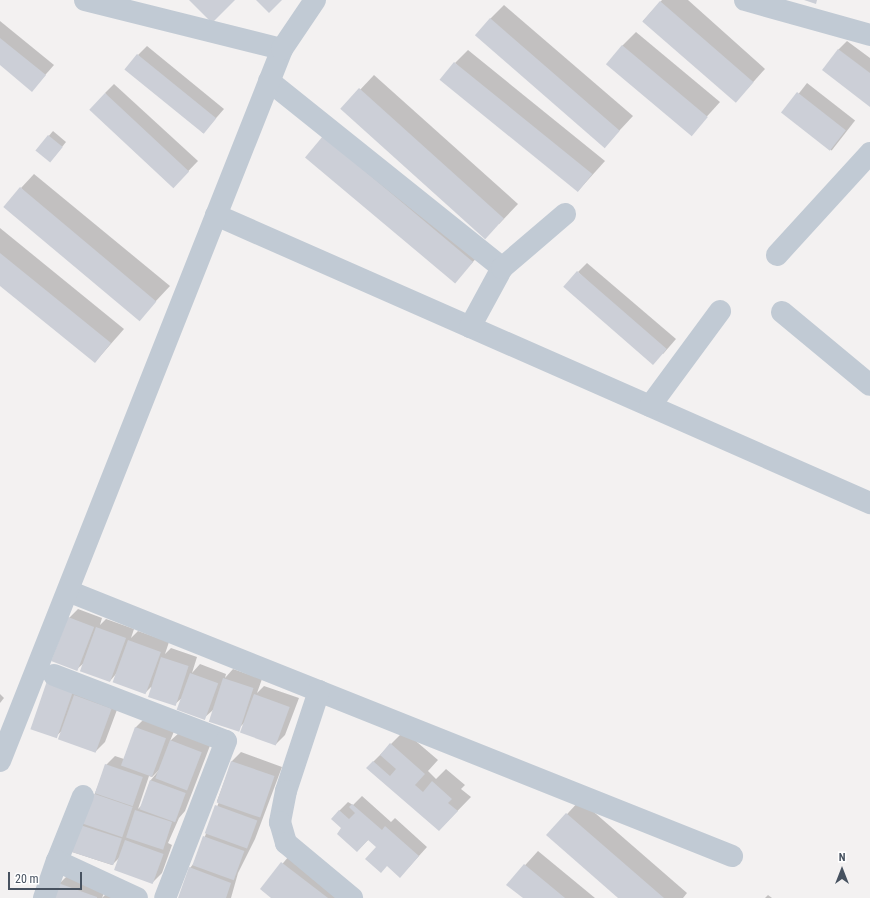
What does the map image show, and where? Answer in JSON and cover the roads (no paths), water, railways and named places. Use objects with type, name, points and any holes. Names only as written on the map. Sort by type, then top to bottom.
[{"type":"street","points":[[85,0],[282,49]]},
{"type":"street","points":[[0,761],[282,49],[315,0]]},
{"type":"street","points":[[745,0],[870,35]]},
{"type":"street","points":[[269,81],[502,268]]},
{"type":"street","points":[[777,255],[870,152]]},
{"type":"street","points":[[470,327],[502,268],[565,214]]},
{"type":"street","points":[[216,215],[870,503]]},
{"type":"street","points":[[650,406],[720,311]]},
{"type":"street","points":[[782,312],[870,385]]},
{"type":"street","points":[[68,591],[732,856]]},
{"type":"street","points":[[54,675],[226,741],[165,898]]},
{"type":"street","points":[[319,691],[286,791],[280,822],[286,843],[352,898]]},
{"type":"street","points":[[44,898],[83,796]]},
{"type":"street","points":[[57,861],[137,898]]}]
